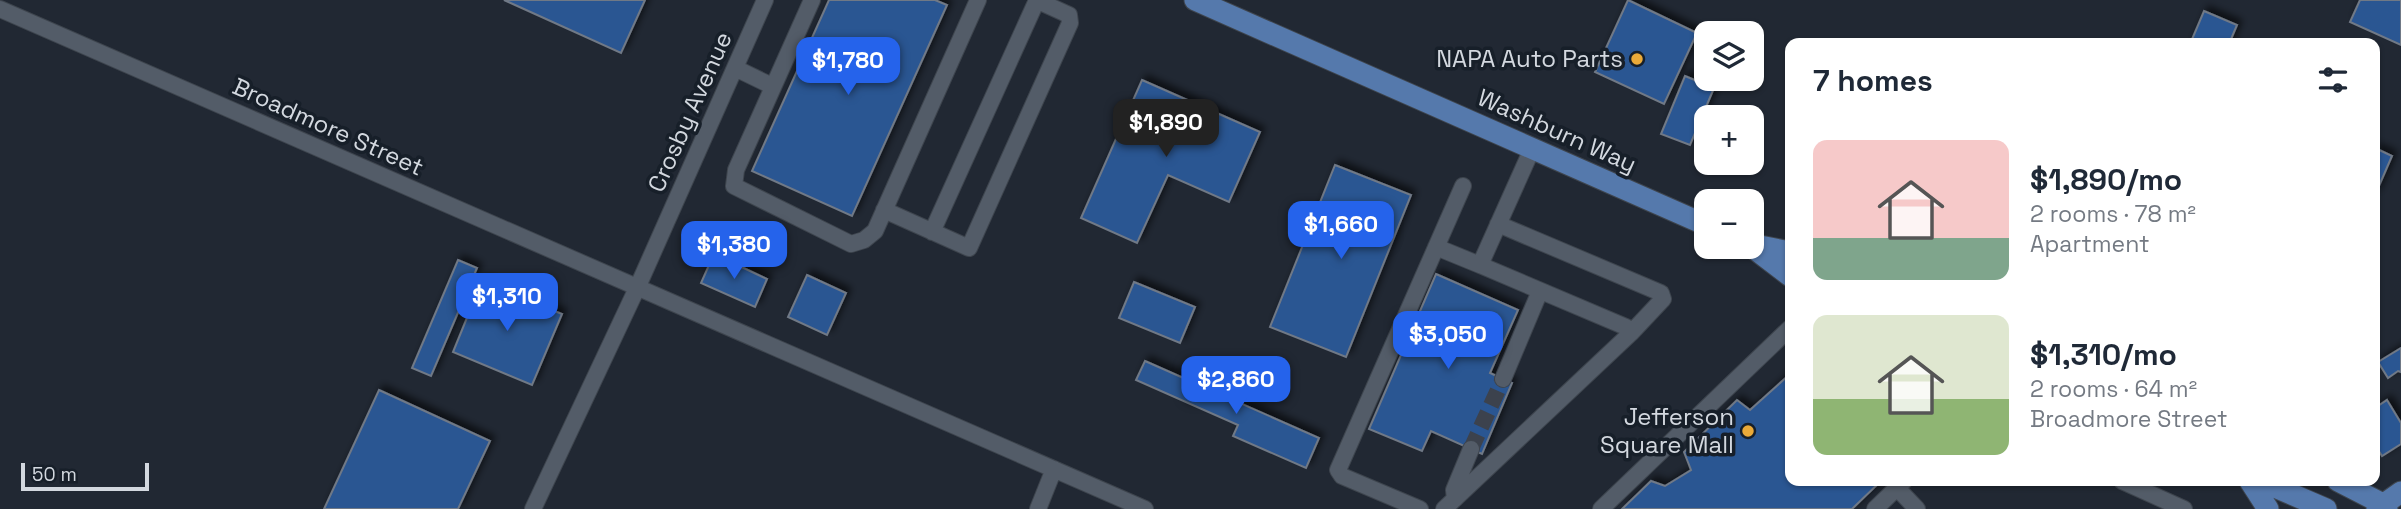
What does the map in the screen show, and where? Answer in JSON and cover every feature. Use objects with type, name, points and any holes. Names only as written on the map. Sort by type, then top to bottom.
[{"type":"main road","name":"Washburn Way","points":[[1195,0],[1694,220]]},
{"type":"main road","points":[[1764,248],[1785,251]]},
{"type":"main road","points":[[1764,255],[1785,272]]},
{"type":"main road","points":[[2253,486],[2268,509]]},
{"type":"main road","points":[[2273,486],[2326,509]]},
{"type":"main road","points":[[2346,486],[2383,507],[2401,492]]},
{"type":"street","name":"Crosby Avenue","points":[[533,509],[638,286],[765,0]]},
{"type":"street","points":[[812,0],[736,170],[734,187],[851,244],[864,240],[875,231],[978,0]]},
{"type":"street","points":[[884,210],[932,232],[969,248],[1070,23],[1069,15],[1063,11],[1036,0],[932,232]]},
{"type":"street","name":"Broadmore Street","points":[[0,9],[1145,509]]},
{"type":"street","points":[[735,68],[772,86]]},
{"type":"street","points":[[1480,265],[1532,149]]},
{"type":"street","points":[[1420,509],[1342,476],[1338,470],[1463,186]]},
{"type":"street","points":[[1449,504],[1631,333],[1663,299],[1661,293],[1498,223]]},
{"type":"street","points":[[1436,247],[1626,327],[1631,333]]},
{"type":"street","points":[[1503,379],[1540,290]]},
{"type":"street","points":[[1601,509],[1785,333]]},
{"type":"street","points":[[1449,504],[1471,449]]},
{"type":"street","points":[[1038,509],[1054,469]]},
{"type":"street","points":[[1875,509],[1899,486]]},
{"type":"street","points":[[1902,486],[1917,509]]},
{"type":"street","points":[[2133,486],[2184,509]]},
{"type":"building","points":[[504,0],[645,0],[621,53]]},
{"type":"building","points":[[829,0],[935,0],[947,5],[852,216],[752,171]]},
{"type":"building","points":[[1628,0],[1694,32],[1694,39],[1664,104],[1595,72]]},
{"type":"building","points":[[2360,0],[2401,0],[2401,45],[2350,22]]},
{"type":"building","points":[[2204,11],[2237,25],[2232,38],[2193,38]]},
{"type":"building","points":[[1685,76],[1694,80],[1694,91],[1713,91],[1707,105],[1694,105],[1694,136],[1690,145],[1661,134]]},
{"type":"building","points":[[1142,80],[1260,132],[1229,202],[1168,175],[1137,243],[1081,218]]},
{"type":"building","points":[[2380,150],[2392,156],[2380,184]]},
{"type":"building","points":[[1335,165],[1411,195],[1346,357],[1270,327]]},
{"type":"building","points":[[714,254],[767,279],[755,307],[701,283]]},
{"type":"building","points":[[458,260],[477,268],[431,376],[412,368]]},
{"type":"building","points":[[1436,274],[1518,310],[1490,373],[1512,383],[1482,454],[1431,431],[1422,451],[1369,429]]},
{"type":"building","points":[[807,275],[846,293],[827,335],[788,317]]},
{"type":"building","points":[[482,281],[562,314],[532,385],[453,352]]},
{"type":"building","points":[[1134,282],[1195,307],[1180,343],[1119,318]]},
{"type":"building","points":[[2401,348],[2401,372],[2398,371],[2388,378],[2380,361]]},
{"type":"building","points":[[1145,361],[1319,438],[1306,468],[1233,436],[1238,425],[1136,380]]},
{"type":"building","name":"Jefferson Square Mall","points":[[1785,378],[1785,486],[1876,486],[1852,509],[1622,509],[1651,481],[1665,486],[1691,470],[1684,452],[1737,400],[1750,410]]},
{"type":"building","points":[[379,390],[490,441],[458,509],[324,509]]},
{"type":"building","points":[[2387,400],[2401,423],[2401,444],[2382,456],[2380,453],[2380,405]]},
{"type":"tunnel","points":[[1471,449],[1503,379]]},
{"type":"place","name":"NAPA Auto Parts","points":[[1637,59]]},
{"type":"place","name":"Jefferson Square Mall","points":[[1748,431]]}]
